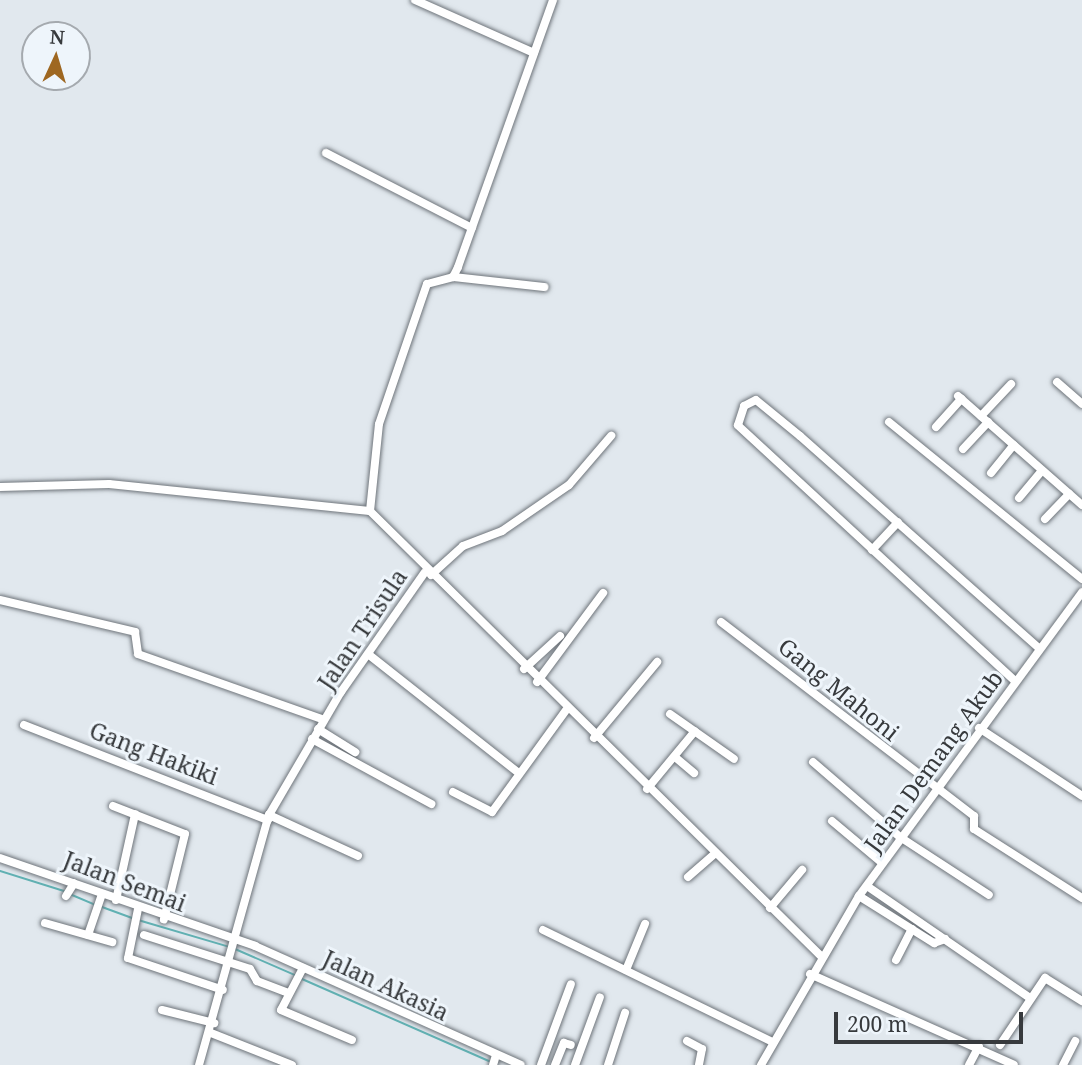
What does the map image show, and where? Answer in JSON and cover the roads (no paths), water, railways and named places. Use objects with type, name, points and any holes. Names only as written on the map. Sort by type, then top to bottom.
[{"type":"street","points":[[415,0],[534,53]]},
{"type":"street","points":[[455,273],[553,0]]},
{"type":"street","points":[[327,153],[472,229]]},
{"type":"street","points":[[370,511],[379,424],[431,278],[455,273],[544,287]]},
{"type":"street","points":[[1057,382],[1082,404]]},
{"type":"street","points":[[963,449],[1011,384]]},
{"type":"street","points":[[936,428],[959,398],[1082,505]]},
{"type":"street","points":[[1015,681],[738,425],[748,401],[756,400],[1038,647]]},
{"type":"street","points":[[889,422],[1082,579]]},
{"type":"street","points":[[0,487],[109,484],[370,511],[428,573],[463,546],[502,531],[569,485],[611,436]]},
{"type":"street","points":[[991,473],[1014,445]]},
{"type":"street","points":[[1019,498],[1042,471]]},
{"type":"street","points":[[1045,519],[1069,494]]},
{"type":"street","points":[[872,550],[898,522]]},
{"type":"street","name":"Jalan Trisula","points":[[199,1065],[214,1023],[268,817],[318,729],[368,654],[428,573],[713,854],[821,956]]},
{"type":"street","name":"Jalan Demang Akub","points":[[761,1065],[810,974],[859,896],[933,790],[1082,592]]},
{"type":"street","points":[[537,682],[603,593]]},
{"type":"street","points":[[0,600],[135,632],[138,654],[324,720]]},
{"type":"street","name":"Gang Mahoni","points":[[721,622],[933,790],[974,816],[974,829],[1082,898]]},
{"type":"street","points":[[524,669],[560,636]]},
{"type":"street","points":[[368,654],[516,771]]},
{"type":"street","points":[[594,738],[657,662]]},
{"type":"street","points":[[453,792],[492,812],[516,771],[566,710]]},
{"type":"street","points":[[670,713],[734,759]]},
{"type":"street","points":[[983,723],[1082,796]]},
{"type":"street","name":"Gang Hakiki","points":[[24,725],[268,817],[358,856]]},
{"type":"street","points":[[318,729],[355,752]]},
{"type":"street","points":[[647,789],[695,732]]},
{"type":"street","points":[[312,739],[430,804]]},
{"type":"street","points":[[675,757],[694,773]]},
{"type":"street","points":[[813,762],[900,837],[989,895]]},
{"type":"street","points":[[113,806],[185,834],[164,919]]},
{"type":"street","points":[[116,900],[135,814]]},
{"type":"street","points":[[832,821],[882,863]]},
{"type":"street","points":[[688,877],[713,854]]},
{"type":"street","name":"Jalan Semai","points":[[0,858],[71,889],[116,900],[137,911],[235,943]]},
{"type":"street","points":[[770,908],[802,870]]},
{"type":"street","points":[[867,886],[1030,998]]},
{"type":"street","points":[[859,896],[934,943],[945,939]]},
{"type":"street","points":[[88,935],[101,898]]},
{"type":"street","points":[[137,911],[128,958],[223,990]]},
{"type":"street","points":[[45,923],[112,942]]},
{"type":"street","points":[[626,970],[645,924]]},
{"type":"street","points":[[896,960],[912,929]]},
{"type":"street","points":[[543,930],[773,1042]]},
{"type":"street","points":[[144,935],[230,962],[288,993]]},
{"type":"street","name":"Jalan Akasia","points":[[235,943],[303,968],[494,1060],[521,1065]]},
{"type":"street","points":[[303,968],[281,1010],[352,1040]]},
{"type":"street","points":[[810,974],[979,1046],[1014,1065]]},
{"type":"street","points":[[1000,1045],[1030,998],[1050,977],[1082,1001]]},
{"type":"street","points":[[541,1065],[571,984]]},
{"type":"street","points":[[575,1065],[600,997]]},
{"type":"street","points":[[162,1010],[214,1023]]},
{"type":"street","points":[[608,1065],[625,1013]]},
{"type":"street","points":[[211,1033],[273,1062],[292,1065]]},
{"type":"street","points":[[687,1041],[702,1049],[699,1065]]},
{"type":"street","points":[[1063,1065],[1075,1041]]},
{"type":"street","points":[[555,1065],[564,1043],[571,1045]]},
{"type":"street","points":[[969,1065],[979,1046]]},
{"type":"waterway","points":[[0,871],[64,891]]},
{"type":"waterway","points":[[72,895],[96,905]]},
{"type":"waterway","points":[[102,907],[132,918]]},
{"type":"waterway","points":[[138,920],[230,947]]},
{"type":"waterway","points":[[235,949],[297,976]]},
{"type":"waterway","points":[[302,979],[489,1061]]}]
